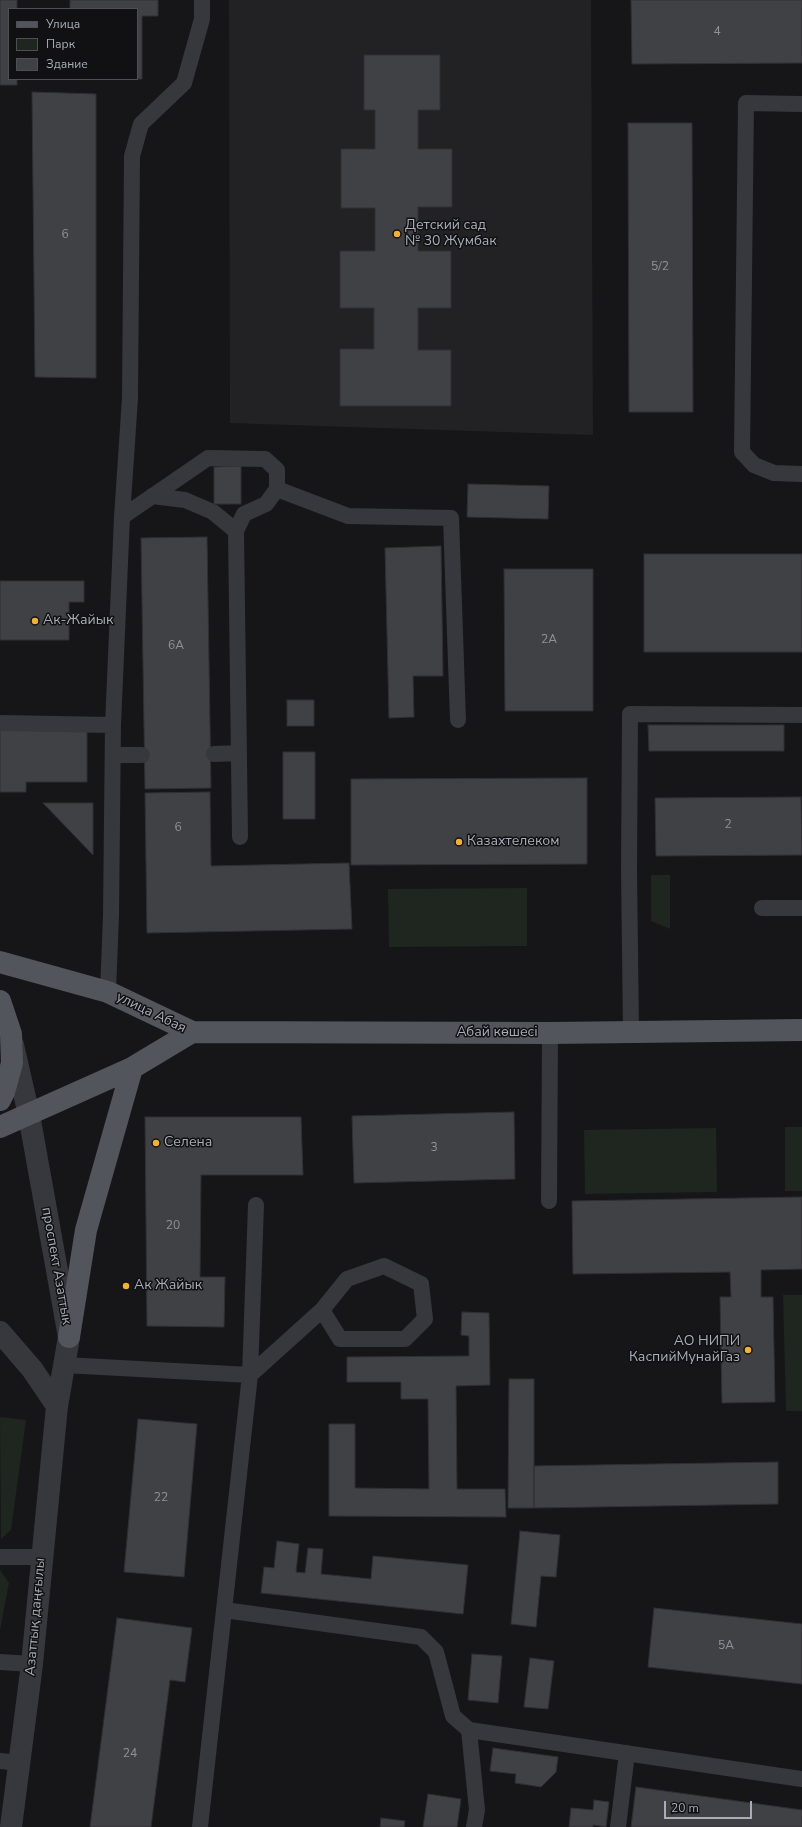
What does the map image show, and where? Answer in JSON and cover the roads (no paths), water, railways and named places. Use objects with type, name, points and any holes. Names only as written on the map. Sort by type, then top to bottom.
[{"type":"main road","name":"улица Абая","points":[[0,962],[108,992],[192,1032]]},
{"type":"main road","points":[[0,1001],[11,1034],[12,1063],[4,1092],[0,1100]]},
{"type":"main road","name":"Абай көшесі","points":[[192,1032],[550,1033],[802,1030]]},
{"type":"main road","name":"улица Абая","points":[[0,1127],[132,1068],[192,1032]]},
{"type":"main road","points":[[69,1337],[86,1230],[132,1068]]},
{"type":"street","name":"проспект Азаттык","points":[[11,1034],[29,1115],[69,1337],[57,1406]]},
{"type":"street","points":[[0,1332],[32,1369],[57,1406]]},
{"type":"street","name":"Азаттық даңғылы","points":[[11,1827],[10,1762],[32,1664],[57,1406]]},
{"type":"lane","points":[[108,992],[111,915],[113,725],[122,517],[130,398],[132,156],[141,124],[184,83],[202,19],[202,0]]},
{"type":"lane","points":[[802,104],[746,103],[742,452],[754,466],[774,473],[802,474]]},
{"type":"lane","points":[[122,517],[208,458],[266,459],[277,470],[278,489],[266,504],[244,514],[236,531],[240,837]]},
{"type":"lane","points":[[278,489],[348,516],[451,518],[458,720]]},
{"type":"lane","points":[[152,496],[185,500],[213,512],[236,531]]},
{"type":"lane","points":[[631,1032],[629,870],[630,714],[802,715]]},
{"type":"lane","points":[[0,722],[113,725]]},
{"type":"lane","points":[[214,754],[239,753]]},
{"type":"lane","points":[[113,755],[142,755]]},
{"type":"lane","points":[[762,908],[802,908]]},
{"type":"lane","points":[[549,1201],[550,1033]]},
{"type":"lane","points":[[200,1827],[250,1375],[256,1204]]},
{"type":"lane","points":[[64,1365],[250,1375],[322,1310],[347,1279],[384,1266],[421,1284],[425,1319],[405,1339],[340,1339],[322,1310]]},
{"type":"lane","points":[[0,1557],[42,1557]]},
{"type":"lane","points":[[224,1610],[421,1637],[436,1652],[452,1716],[469,1730],[802,1779]]},
{"type":"lane","points":[[0,1662],[32,1664]]},
{"type":"lane","points":[[469,1730],[476,1810],[474,1827]]},
{"type":"lane","points":[[618,1827],[627,1754]]},
{"type":"place","name":"Детский сад № 30 Жумбак","points":[[397,234]]},
{"type":"place","name":"Ак-Жайык","points":[[35,621]]},
{"type":"place","name":"Казахтелеком","points":[[459,842]]},
{"type":"place","name":"Селена","points":[[156,1143]]},
{"type":"place","name":"Ак Жайык","points":[[126,1286]]},
{"type":"place","name":"АО НИПИ КаспийМунайГаз","points":[[748,1350]]}]
